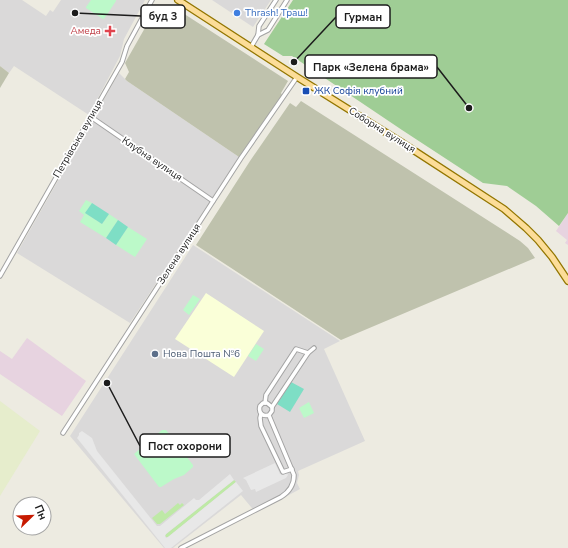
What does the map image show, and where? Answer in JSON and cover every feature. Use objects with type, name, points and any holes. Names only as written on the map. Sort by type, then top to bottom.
[{"type":"main road","name":"Соборна вулиця","points":[[178,0],[504,209],[538,240],[568,280]]},
{"type":"street","name":"Петрівська вулиця","points":[[0,276],[122,62],[127,46],[152,0]]},
{"type":"street","points":[[251,47],[258,35],[260,26],[276,0]]},
{"type":"street","points":[[258,35],[268,30],[287,0]]},
{"type":"street","name":"Зелена вулиця","points":[[63,433],[241,158],[297,77]]},
{"type":"street","name":"Клубна вулиця","points":[[91,118],[213,201]]},
{"type":"street","points":[[261,414],[265,416],[272,411],[272,407],[308,353],[314,348]]},
{"type":"street","points":[[265,403],[266,395],[296,349],[308,353]]},
{"type":"street","points":[[265,403],[272,407]]},
{"type":"street","points":[[265,403],[260,406],[261,426],[283,472],[292,469]]},
{"type":"street","points":[[181,548],[286,494],[294,481],[294,475],[269,414]]},
{"type":"shaded area","points":[[0,0],[22,0],[46,16],[50,10],[53,12],[61,0],[145,0],[124,39],[120,56],[89,115],[14,66],[9,73],[0,66]]},
{"type":"shaded area","points":[[212,0],[271,0],[253,27]]},
{"type":"shaded area","points":[[158,5],[171,13],[175,8],[288,81],[281,93],[282,95],[239,157],[125,79],[129,72],[125,63]]},
{"type":"shaded area","points":[[0,66],[9,73],[0,88]]},
{"type":"shaded area","points":[[119,73],[127,81],[239,157],[130,323],[17,253]]},
{"type":"shaded area","points":[[301,101],[520,241],[528,248],[535,258],[341,340],[196,245],[250,161],[290,103],[296,107]]},
{"type":"shaded area","points":[[568,213],[568,245],[565,243],[567,240],[556,231]]},
{"type":"shaded area","points":[[193,245],[340,341],[324,349],[365,441],[298,471],[299,475],[297,483],[300,489],[256,513],[241,495],[173,548],[164,548],[70,436]]},
{"type":"shaded area","points":[[206,293],[264,331],[234,377],[175,339]]},
{"type":"shaded area","points":[[27,338],[86,381],[62,416],[0,374],[0,351],[12,359]]},
{"type":"shaded area","points":[[0,401],[40,431],[0,496]]},
{"type":"shaded area","points":[[82,431],[92,438],[97,451],[157,526],[160,526],[194,498],[199,500],[230,474],[234,480],[166,534],[166,538],[236,482],[243,491],[171,548],[165,548],[77,438],[79,433]]},
{"type":"shaded area","points":[[275,463],[280,474],[286,471],[288,475],[286,478],[256,492],[255,489],[251,490],[246,480],[243,478]]},
{"type":"green space","points":[[91,0],[116,1],[103,19],[86,8]]},
{"type":"green space","points":[[293,0],[568,0],[568,213],[559,226],[536,206],[507,186],[483,183],[292,56],[283,56],[264,44]]},
{"type":"green space","points":[[86,200],[92,203],[85,213],[102,224],[109,214],[118,220],[106,238],[80,222],[84,215],[79,211]]},
{"type":"green space","points":[[92,203],[109,214],[102,224],[85,213]]},
{"type":"green space","points":[[118,220],[128,227],[116,245],[106,238]]},
{"type":"green space","points":[[128,227],[147,239],[135,257],[116,245]]},
{"type":"green space","points":[[193,295],[200,299],[189,315],[183,310]]},
{"type":"green space","points":[[256,344],[264,349],[256,361],[248,356]]},
{"type":"green space","points":[[291,382],[304,389],[290,412],[277,404]]},
{"type":"green space","points":[[309,402],[314,413],[304,418],[299,408]]},
{"type":"green space","points":[[162,430],[166,430],[193,467],[184,475],[159,487],[134,454]]},
{"type":"green space","points":[[234,480],[236,482],[168,537],[166,537],[165,535]]},
{"type":"green space","points":[[178,503],[180,505],[182,503],[184,505],[160,524],[157,524],[152,518],[162,510],[165,514]]},
{"type":"place","name":"буд 3","points":[[75,13]]},
{"type":"place","name":"Thrash! Траш!","points":[[237,13]]},
{"type":"place","name":"Амеда","points":[[110,31]]},
{"type":"place","name":"Гурман","points":[[294,62]]},
{"type":"place","name":"ЖК Софія клубний","points":[[306,91]]},
{"type":"place","name":"Парк «Зелена брама»","points":[[469,108]]},
{"type":"place","name":"Нова Пошта №6","points":[[155,354]]},
{"type":"place","name":"Пост охорони","points":[[107,383]]}]
